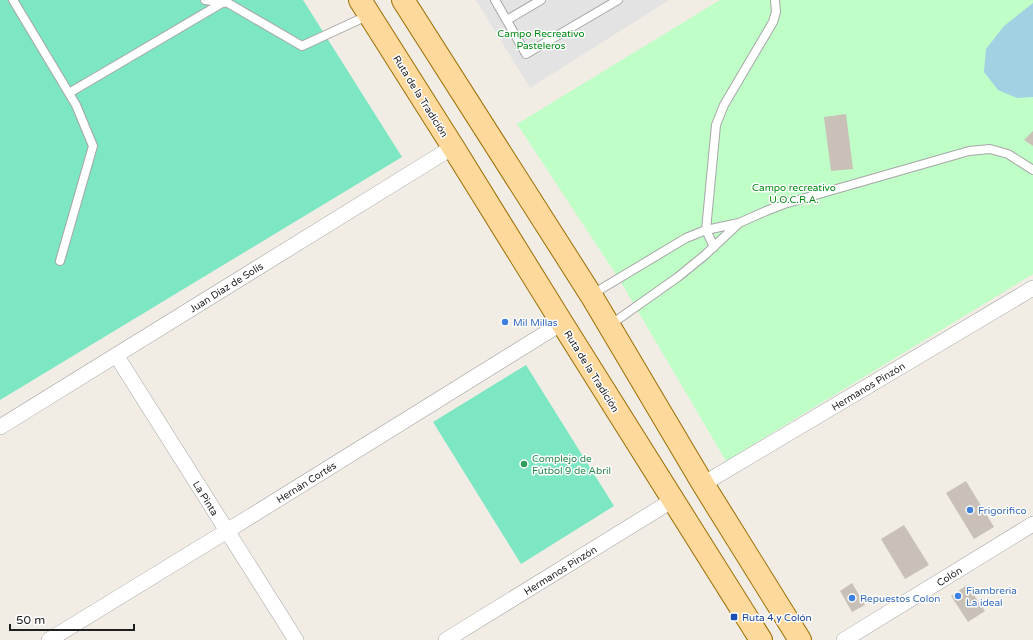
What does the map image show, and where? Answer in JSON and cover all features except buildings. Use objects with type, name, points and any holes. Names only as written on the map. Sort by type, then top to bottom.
[{"type":"main road","points":[[403,0],[591,295],[704,484],[800,640]]},
{"type":"main road","name":"Ruta de la Tradición","points":[[365,7],[761,640]]},
{"type":"street","name":"Juan Díaz de Solís","points":[[0,427],[453,148]]},
{"type":"street","name":"Hermanos Pinzón","points":[[704,484],[1033,288]]},
{"type":"street","name":"Hernán Cortés","points":[[49,640],[562,323]]},
{"type":"street","name":"La Pinta","points":[[116,355],[296,640]]},
{"type":"street","name":"Hermanos Pinzón","points":[[446,640],[673,500]]},
{"type":"street","name":"Colón","points":[[844,640],[1033,524]]},
{"type":"lane","points":[[13,0],[76,105],[93,146],[60,261]]},
{"type":"lane","points":[[205,0],[228,3],[302,46],[365,7]]},
{"type":"lane","points":[[495,0],[526,54],[618,0]]},
{"type":"lane","points":[[507,20],[541,0]]},
{"type":"lane","points":[[714,247],[706,230],[716,125],[724,105],[773,22],[776,12],[775,0]]},
{"type":"lane","points":[[69,94],[222,3]]},
{"type":"lane","points":[[609,326],[678,278],[739,224],[766,210],[969,151],[990,149],[1008,154],[1033,170]]},
{"type":"lane","points":[[591,295],[686,238],[706,230],[739,224]]},
{"type":"green space","points":[[0,0],[303,0],[402,157],[0,400]]},
{"type":"green space","name":"Campo recreativo U.O.C.R.A.","points":[[720,0],[1033,0],[1033,274],[726,461],[619,279],[517,124]]},
{"type":"green space","name":"Complejo de Fútbol 9 de Abril","points":[[526,365],[614,506],[521,564],[433,422]]},
{"type":"shaded area","name":"Campo Recreativo Pasteleros","points":[[476,0],[669,0],[530,88]]},
{"type":"water","points":[[1033,3],[1033,97],[1017,98],[998,90],[984,72],[986,49],[1004,26]]},
{"type":"place","name":"Mil Millas","points":[[505,322]]},
{"type":"place","name":"Complejo de Fútbol 9 de Abril","points":[[524,464]]},
{"type":"place","name":"Frigorifico","points":[[970,510]]},
{"type":"place","name":"Fiambreria La ideal","points":[[958,596]]},
{"type":"place","name":"Repuestos Colon","points":[[852,598]]},
{"type":"place","name":"Ruta 4 y Colón","points":[[734,617]]}]
